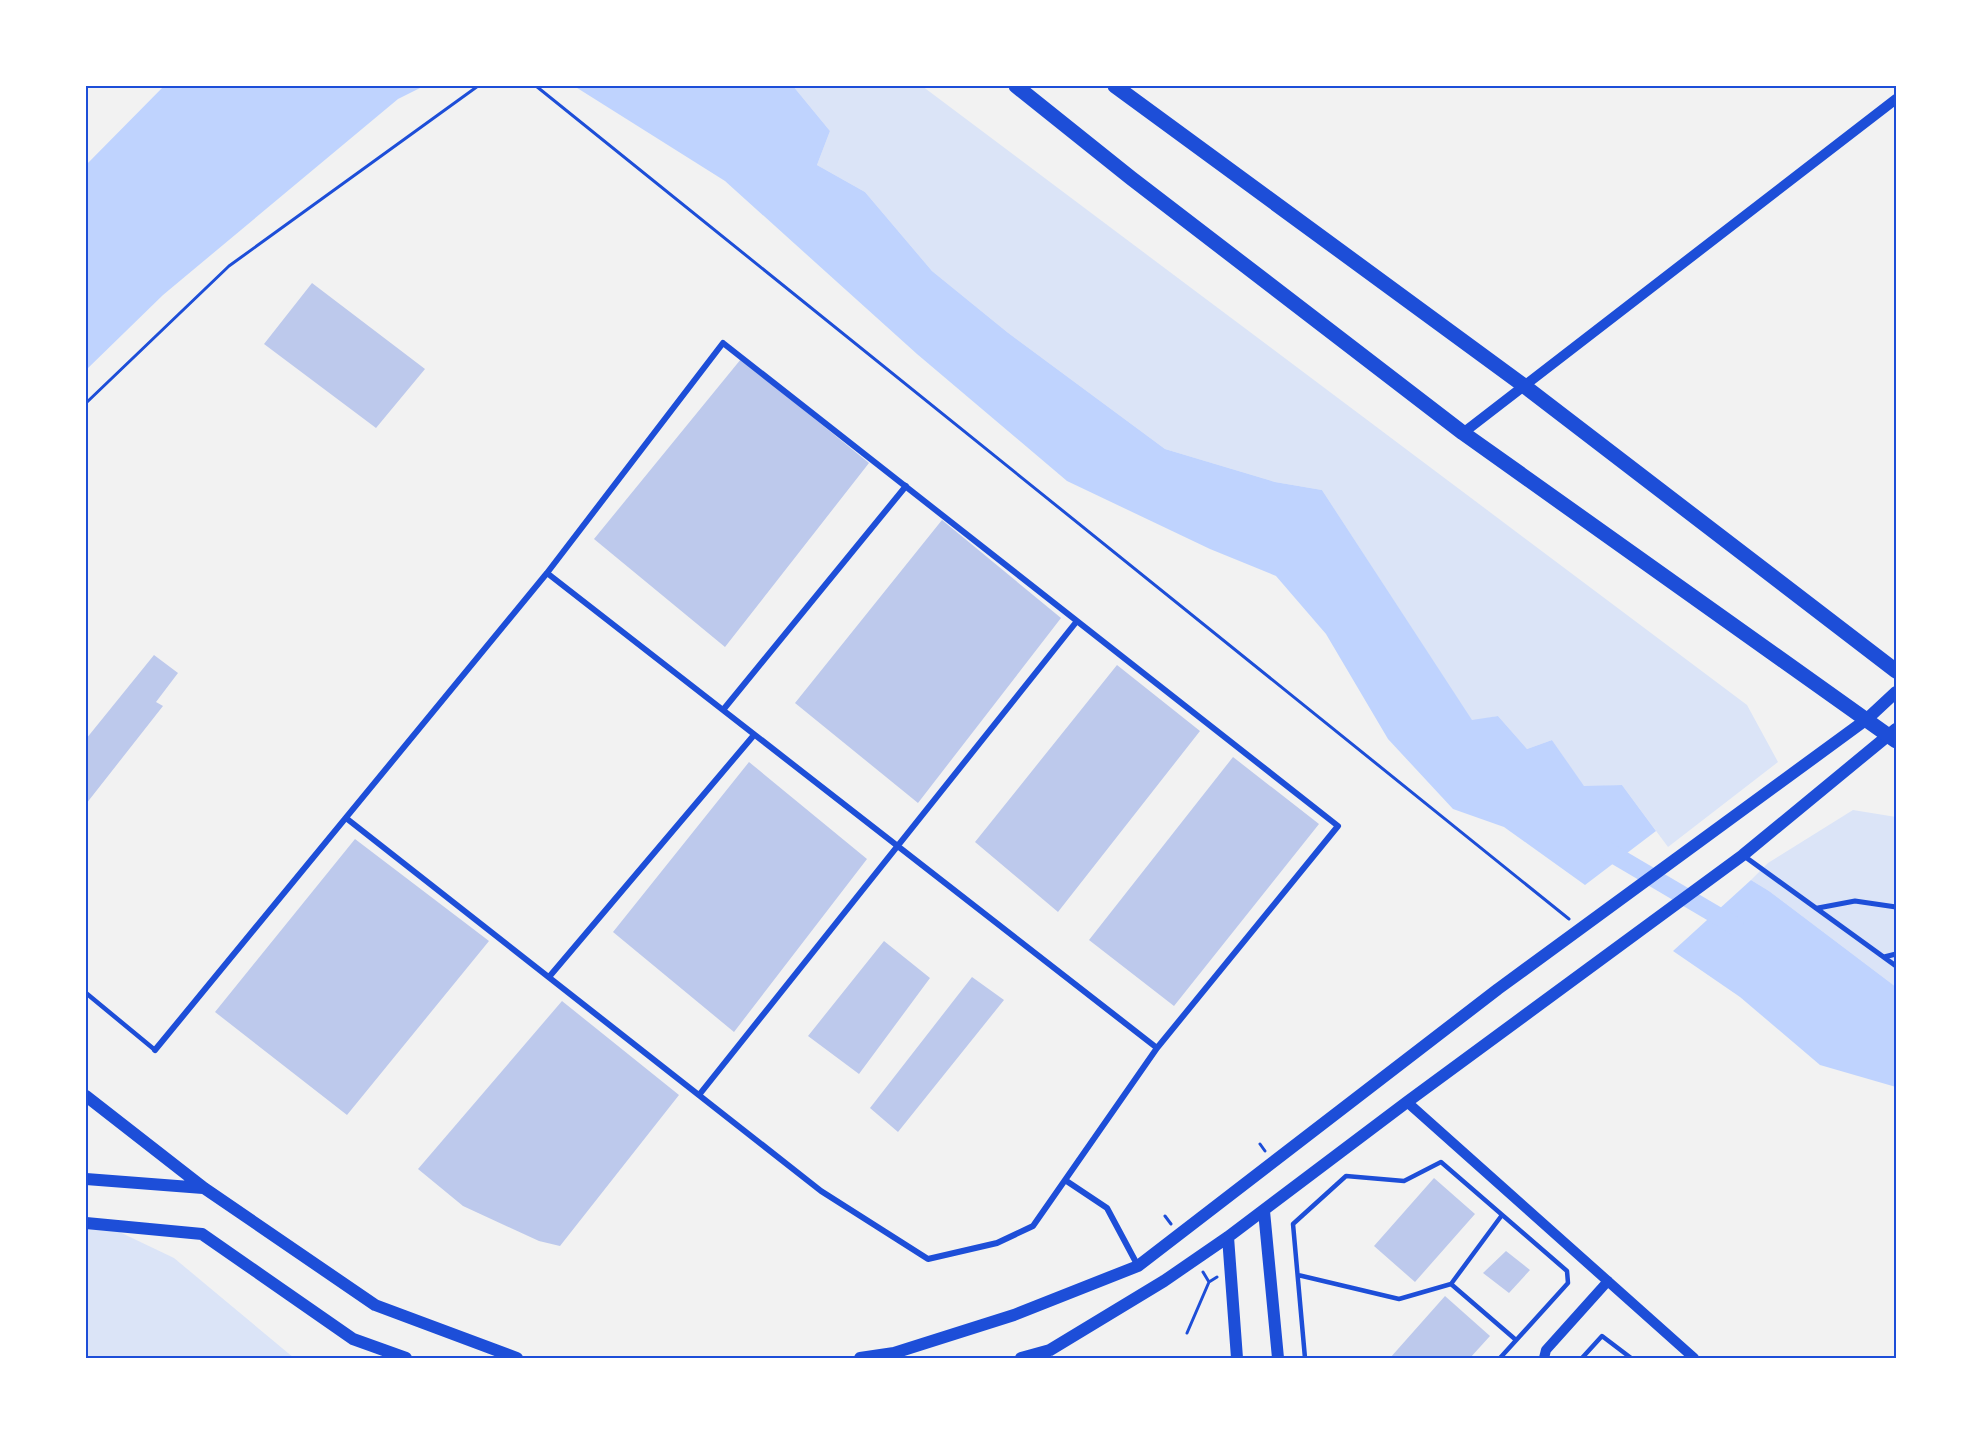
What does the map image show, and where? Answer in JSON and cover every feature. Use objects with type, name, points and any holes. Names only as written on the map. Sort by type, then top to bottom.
[{"type":"main road","points":[[1016,86],[1463,433],[1867,719],[1894,735],[1743,855],[1407,1101],[1228,1237],[1164,1281],[1050,1350],[1021,1359]]},
{"type":"main road","points":[[1115,86],[1524,385],[1896,671]]},
{"type":"main road","points":[[860,1359],[894,1353],[1014,1315],[1138,1266],[1498,989],[1867,719],[1896,692]]},
{"type":"main road","points":[[86,1096],[204,1188],[375,1305],[517,1359]]},
{"type":"main road","points":[[86,1179],[204,1188]]},
{"type":"main road","points":[[1264,1211],[1278,1359]]},
{"type":"main road","points":[[86,1223],[202,1234],[353,1339],[406,1359]]},
{"type":"main road","points":[[1228,1237],[1237,1359]]},
{"type":"street","points":[[1463,433],[1896,99]]},
{"type":"street","points":[[155,1050],[547,573],[723,343],[1338,826],[1157,1048],[1033,1226],[997,1243],[928,1259],[821,1191],[346,818]]},
{"type":"street","points":[[723,710],[906,486]]},
{"type":"street","points":[[547,573],[1157,1048]]},
{"type":"street","points":[[699,1095],[1077,621]]},
{"type":"street","points":[[549,977],[754,735]]},
{"type":"street","points":[[1743,855],[1896,966]]},
{"type":"street","points":[[1818,908],[1855,901],[1896,908]]},
{"type":"street","points":[[1884,957],[1896,954]]},
{"type":"street","points":[[1407,1101],[1694,1359]]},
{"type":"street","points":[[1065,1180],[1107,1208],[1138,1266]]},
{"type":"street","points":[[1544,1359],[1546,1350],[1608,1281]]},
{"type":"lane","points":[[86,993],[155,1050]]},
{"type":"lane","points":[[1305,1359],[1293,1224],[1347,1176],[1404,1181],[1441,1162],[1567,1271],[1568,1283],[1500,1359]]},
{"type":"lane","points":[[1298,1275],[1399,1299],[1451,1284],[1502,1215]]},
{"type":"lane","points":[[1451,1284],[1516,1340]]},
{"type":"lane","points":[[1582,1359],[1602,1336],[1631,1359]]},
{"type":"path","points":[[86,403],[229,266],[478,86]]},
{"type":"path","points":[[536,86],[1581,929]]},
{"type":"shaded area","points":[[793,86],[922,86],[1747,705],[1778,762],[1668,847],[1622,785],[1584,787],[1552,740],[1527,749],[1498,716],[1472,721],[1322,490],[1275,482],[1165,449],[1007,332],[932,271],[865,192],[817,165],[830,131]]},
{"type":"shaded area","points":[[1853,810],[1896,817],[1896,987],[1769,891],[1751,880],[1768,863]]},
{"type":"shaded area","points":[[86,1216],[174,1258],[294,1358],[86,1358]]},
{"type":"water","points":[[164,86],[424,86],[398,99],[163,295],[86,370],[86,165]]},
{"type":"water","points":[[574,86],[793,86],[830,131],[817,165],[865,192],[932,271],[1007,332],[1165,449],[1275,482],[1322,490],[1472,720],[1498,716],[1527,749],[1552,740],[1584,786],[1622,785],[1656,831],[1585,885],[1504,827],[1453,809],[1388,739],[1326,634],[1276,576],[1210,549],[1067,481],[917,354],[725,181]]},
{"type":"water","points":[[1751,880],[1769,891],[1896,987],[1896,1087],[1820,1065],[1740,997],[1673,951]]},
{"type":"building","points":[[312,283],[425,369],[376,428],[264,344]]},
{"type":"building","points":[[741,359],[869,463],[725,647],[594,539]]},
{"type":"building","points":[[942,520],[1061,618],[918,803],[795,703]]},
{"type":"building","points":[[154,655],[178,673],[156,702],[163,706],[86,804],[86,739]]},
{"type":"building","points":[[1117,665],[1200,731],[1058,912],[975,842]]},
{"type":"building","points":[[1233,757],[1319,824],[1174,1006],[1089,940]]},
{"type":"building","points":[[749,762],[867,859],[734,1032],[613,932]]},
{"type":"building","points":[[355,839],[489,941],[347,1115],[215,1012]]},
{"type":"building","points":[[884,941],[930,978],[859,1074],[808,1036]]},
{"type":"building","points":[[972,977],[1004,1000],[898,1132],[870,1108]]},
{"type":"building","points":[[562,1001],[679,1095],[560,1246],[539,1241],[463,1206],[418,1169]]},
{"type":"building","points":[[1434,1178],[1475,1214],[1415,1282],[1374,1246]]},
{"type":"building","points":[[1506,1251],[1530,1270],[1509,1293],[1483,1273]]},
{"type":"building","points":[[1445,1296],[1490,1336],[1470,1358],[1390,1358]]},
{"type":"waterway","points":[[1599,846],[1735,926]]}]
